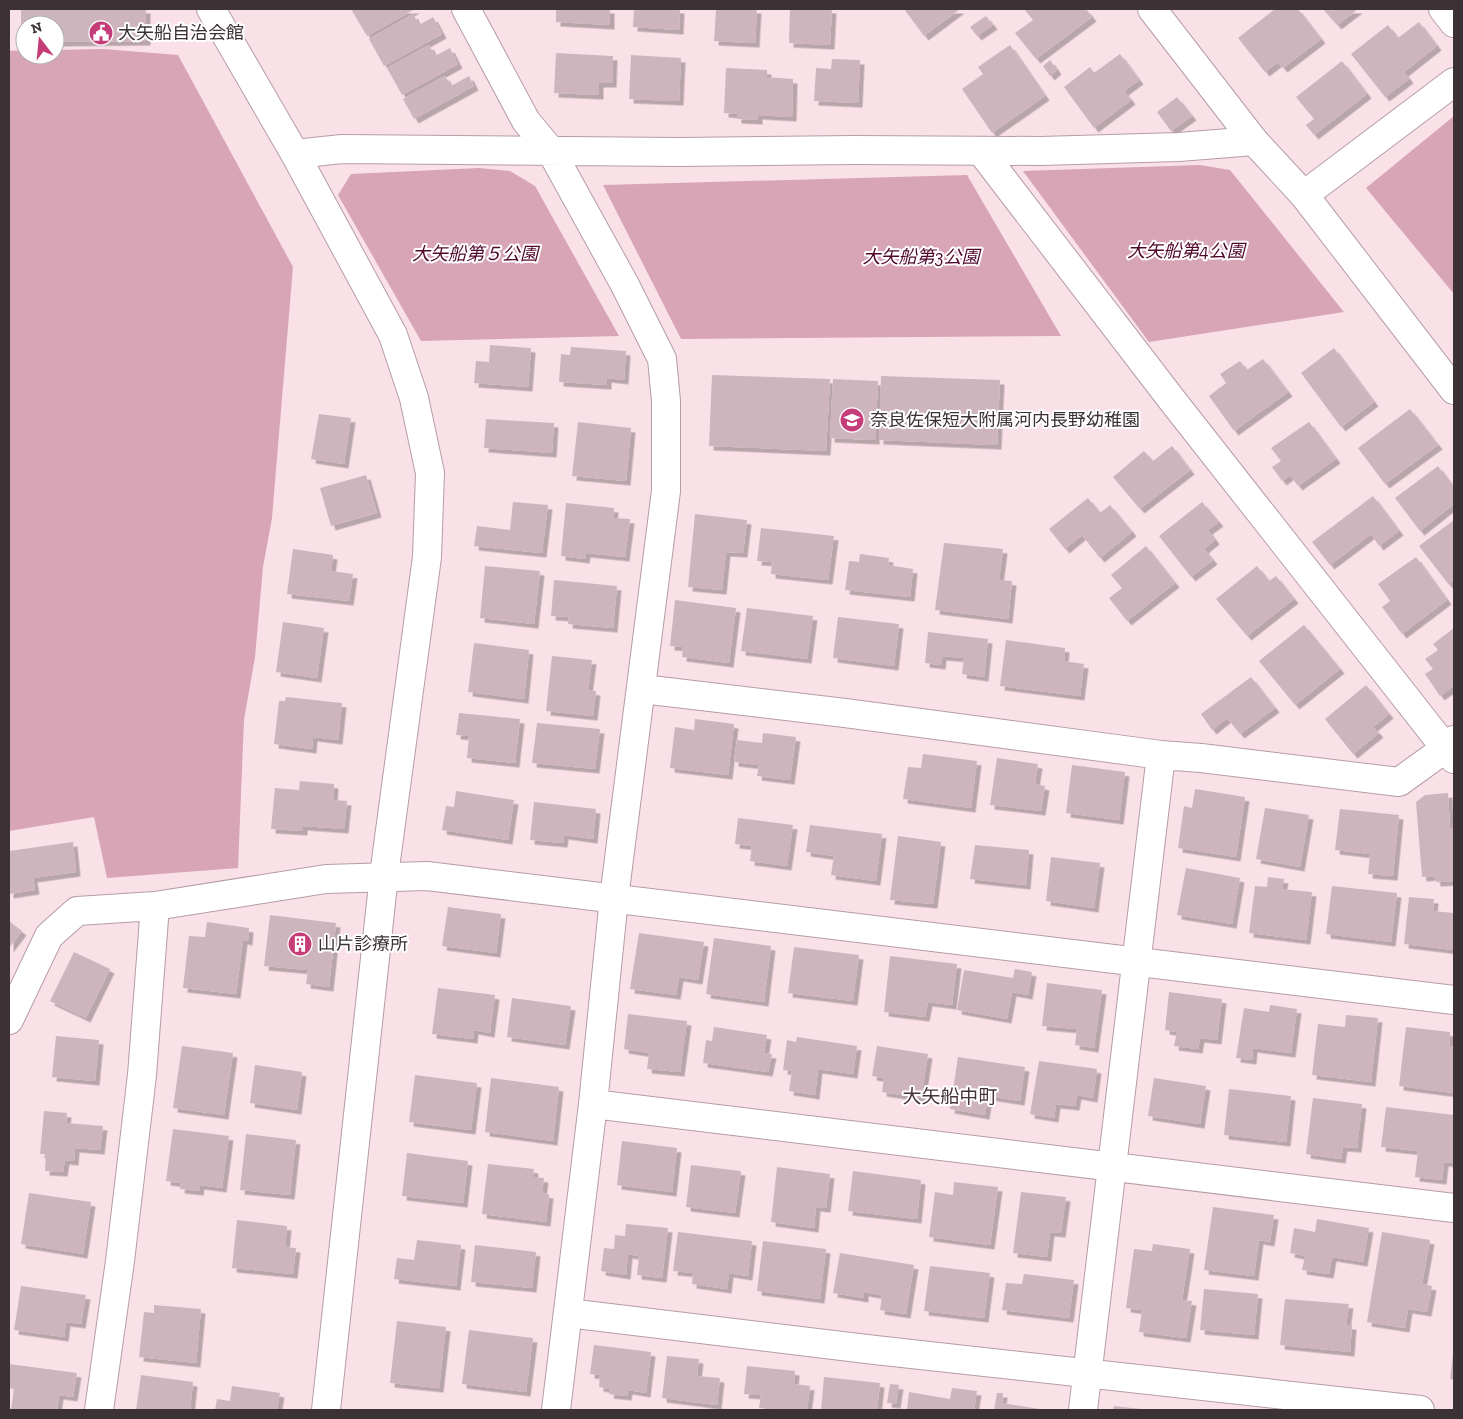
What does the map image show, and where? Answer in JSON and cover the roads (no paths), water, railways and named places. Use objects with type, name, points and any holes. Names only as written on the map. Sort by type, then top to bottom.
[{"type":"street","points":[[211,9],[296,154],[393,335],[414,398],[430,472],[427,557],[384,875],[326,1410]]},
{"type":"street","points":[[466,9],[526,121],[551,152],[625,285],[662,359],[666,401],[666,492],[614,898],[556,1410]]},
{"type":"street","points":[[1152,9],[1254,141],[1304,195],[1454,390]]},
{"type":"street","points":[[1443,9],[1454,23]]},
{"type":"street","points":[[1304,195],[1454,82]]},
{"type":"street","points":[[296,154],[342,149],[551,152],[981,151],[1169,148],[1254,141]]},
{"type":"street","points":[[642,690],[845,713],[1161,755],[1201,758],[1399,782],[1452,749],[1172,400],[981,151]]},
{"type":"street","points":[[1083,1410],[1161,755]]},
{"type":"street","points":[[9,1020],[49,936],[77,911],[155,906],[326,879],[384,875],[427,876],[1454,1000]]},
{"type":"street","points":[[99,1410],[120,1261],[142,1075],[155,906]]},
{"type":"street","points":[[592,1104],[1454,1208]]},
{"type":"street","points":[[568,1313],[875,1350],[1420,1410]]},
{"type":"place","name":"大矢船自治会館","points":[[101,33]]},
{"type":"place","name":"奈良佐保短大附属河内長野幼稚園","points":[[852,420]]},
{"type":"place","name":"山片診療所","points":[[300,944]]},
{"type":"district","name":"大矢船中町","points":[[950,1096]]},
{"type":"park label","name":"大矢船第4公園","points":[[1186,251]]},
{"type":"park label","name":"大矢船第５公園","points":[[475,254]]},
{"type":"park label","name":"大矢船第3公園","points":[[921,257]]}]
